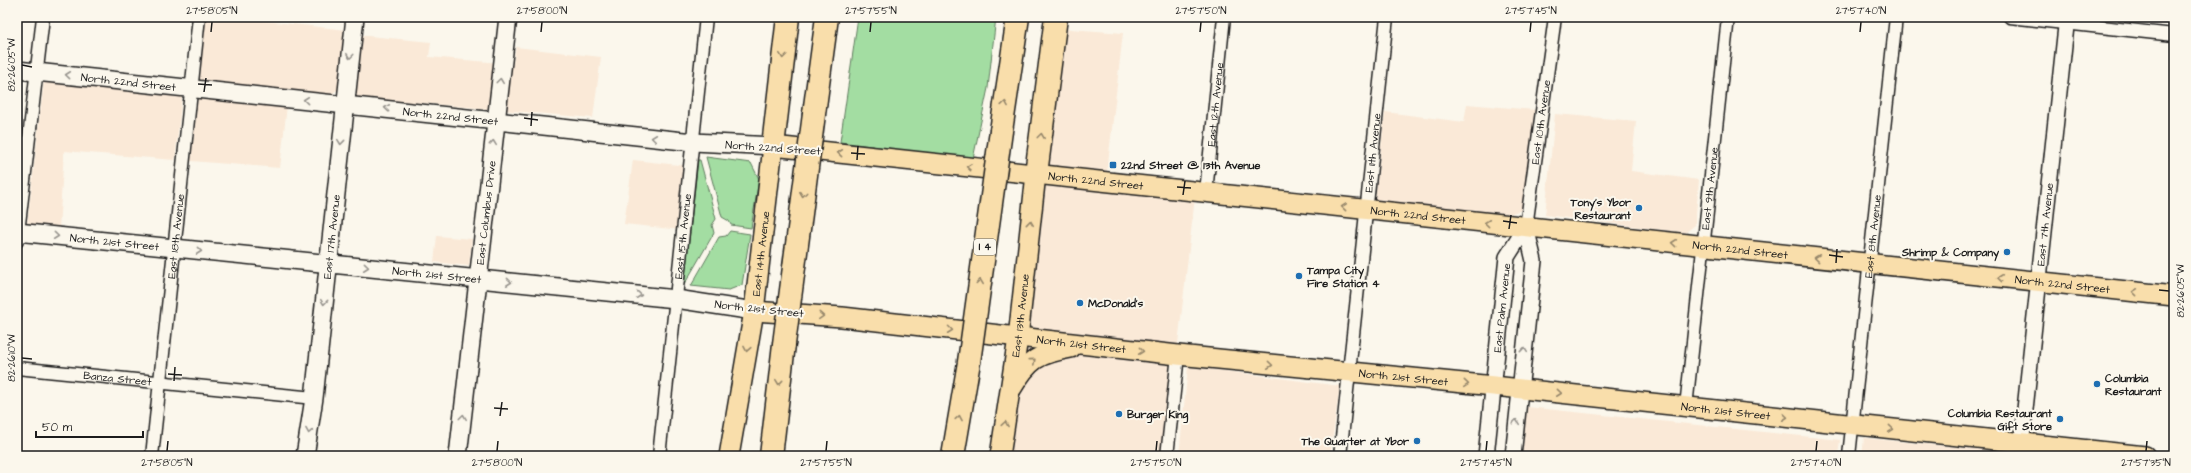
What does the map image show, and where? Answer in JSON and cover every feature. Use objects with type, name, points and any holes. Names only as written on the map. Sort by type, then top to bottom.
[{"type":"highway","points":[[773,146],[788,17]]},
{"type":"highway","points":[[772,456],[784,344],[827,17]]},
{"type":"highway","points":[[1009,77],[1013,17]]},
{"type":"highway","name":"I 4","points":[[952,456],[969,362],[1018,17]]},
{"type":"highway","points":[[1036,174],[1056,17]]},
{"type":"main road","name":"East 17th Avenue","points":[[305,456],[314,398],[327,264],[355,17]]},
{"type":"main road","name":"East Columbus Drive","points":[[458,456],[508,17]]},
{"type":"main road","name":"North 22nd Street","points":[[17,70],[191,87],[693,142],[773,146],[2174,296]]},
{"type":"main road","name":"East 14th Avenue","points":[[729,456],[754,311],[773,146]]},
{"type":"main road","name":"East 13th Avenue","points":[[1000,456],[1018,338],[1036,174]]},
{"type":"main road","name":"North 21st Street","points":[[17,235],[173,248],[676,299],[754,311],[842,317],[1088,346],[1349,373],[1494,386],[1853,425],[2021,449],[2145,456]]},
{"type":"main road","points":[[1010,392],[1020,374],[1034,358],[1054,351],[1088,346]]},
{"type":"street","points":[[17,235],[43,17]]},
{"type":"street","name":"East 18th Avenue","points":[[152,456],[173,248],[199,17]]},
{"type":"street","name":"East 15th Avenue","points":[[659,456],[706,17]]},
{"type":"street","name":"East 12th Avenue","points":[[1206,192],[1224,17]]},
{"type":"street","name":"East 11th Avenue","points":[[1340,456],[1387,17]]},
{"type":"street","name":"East 10th Avenue","points":[[1526,227],[1555,17]]},
{"type":"street","name":"East 9th Avenue","points":[[1686,407],[1728,17]]},
{"type":"street","name":"East 8th Avenue","points":[[1849,456],[1896,17]]},
{"type":"street","points":[[2010,17],[2067,20],[2174,35]]},
{"type":"street","name":"East 7th Avenue","points":[[2021,449],[2067,20]]},
{"type":"street","points":[[1513,456],[1534,261],[1526,227]]},
{"type":"street","name":"East Palm Avenue","points":[[1486,456],[1507,257],[1526,227]]},
{"type":"street","points":[[1167,456],[1178,355]]},
{"type":"street","name":"Banza Street","points":[[17,368],[314,398]]},
{"type":"shaded area","points":[[203,17],[229,17],[347,30],[340,88],[330,95],[196,83]]},
{"type":"shaded area","points":[[2117,17],[2174,17],[2174,23]]},
{"type":"shaded area","points":[[1057,28],[1123,33],[1105,189],[1195,197],[1165,456],[1004,456]]},
{"type":"shaded area","points":[[358,35],[431,42],[429,57],[513,64],[516,47],[601,57],[593,118],[352,97]]},
{"type":"shaded area","points":[[44,80],[182,94],[175,160],[64,151],[59,229],[27,226]]},
{"type":"shaded area","points":[[198,95],[287,105],[280,168],[191,161]]},
{"type":"shaded area","points":[[1467,104],[1535,110],[1524,209],[1507,215],[1375,200],[1385,112],[1464,122]]},
{"type":"shaded area","points":[[1555,114],[1636,121],[1631,171],[1699,180],[1695,225],[1685,233],[1545,215]]},
{"type":"shaded area","points":[[633,160],[688,166],[681,230],[624,224]]},
{"type":"shaded area","points":[[437,236],[472,239],[469,266],[434,262]]},
{"type":"shaded area","points":[[1188,366],[1340,386],[1330,456],[1179,456]]},
{"type":"shaded area","points":[[1527,407],[1840,440],[1838,456],[1522,456]]},
{"type":"shaded area","points":[[1864,438],[2009,452],[2009,456],[1862,456]]},
{"type":"green space","points":[[858,17],[996,17],[988,88],[973,159],[840,142]]},
{"type":"green space","points":[[706,157],[751,163],[759,179],[751,228],[731,225],[729,221],[722,217]]},
{"type":"green space","points":[[698,160],[700,160],[716,219],[712,225],[714,233],[684,285]]},
{"type":"green space","points":[[730,231],[750,234],[742,285],[729,290],[691,286],[719,237],[726,236]]},
{"type":"place","name":"22nd Street @ 13th Avenue","points":[[1113,165]]},
{"type":"place","name":"Tony's Ybor Restaurant","points":[[1639,208]]},
{"type":"place","name":"Shrimp & Company","points":[[2007,252]]},
{"type":"place","name":"Tampa City Fire Station 4","points":[[1299,276]]},
{"type":"place","name":"McDonald's","points":[[1080,303]]},
{"type":"place","name":"Columbia Restaurant","points":[[2097,384]]},
{"type":"place","name":"Burger King","points":[[1119,414]]},
{"type":"place","name":"Columbia Restaurant Gift Store","points":[[2060,419]]},
{"type":"place","name":"The Quarter at Ybor","points":[[1417,441]]}]
